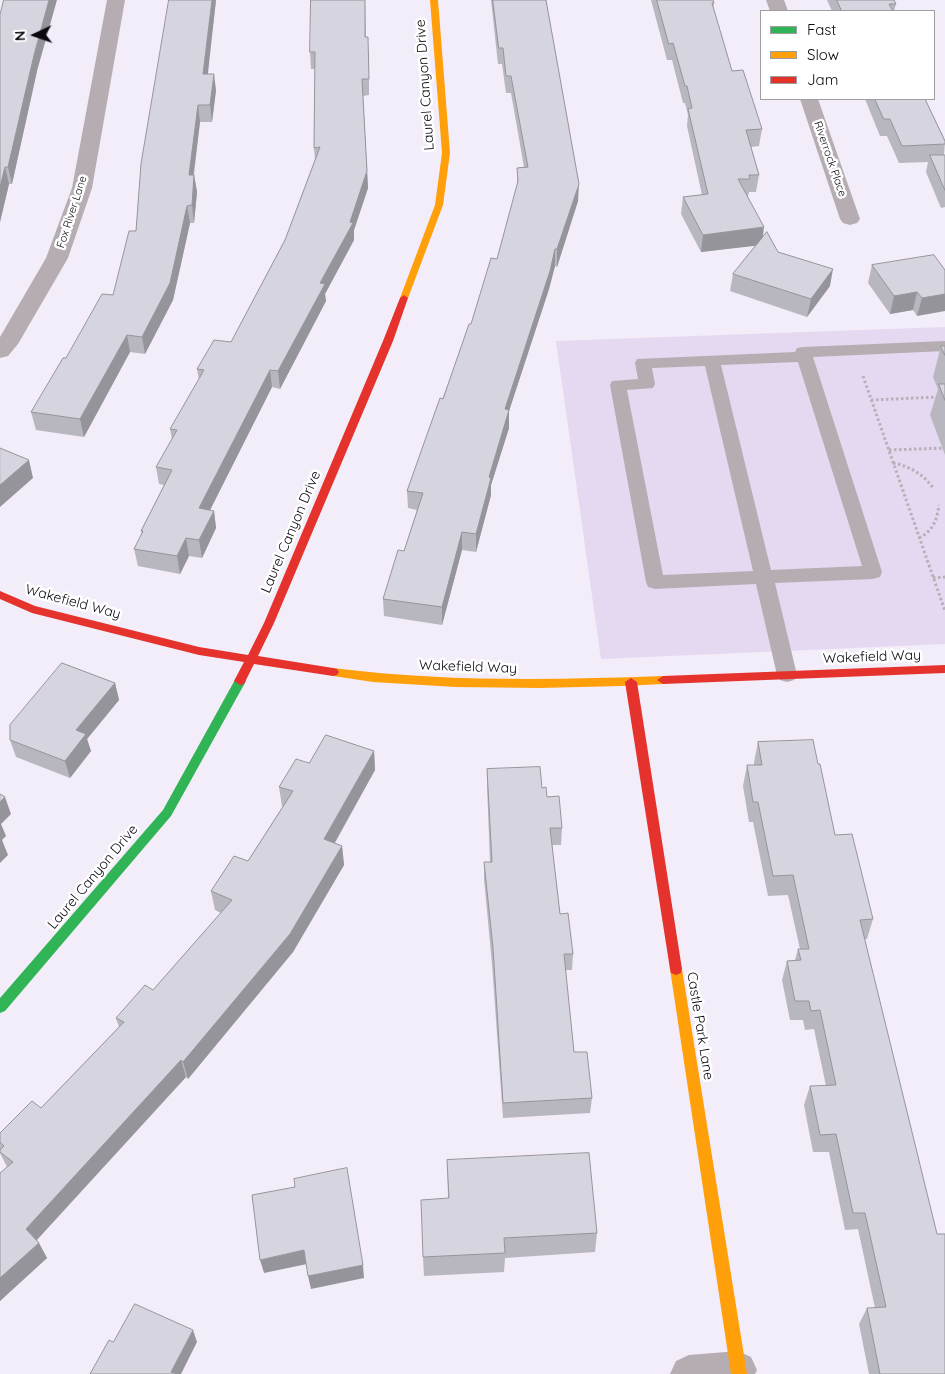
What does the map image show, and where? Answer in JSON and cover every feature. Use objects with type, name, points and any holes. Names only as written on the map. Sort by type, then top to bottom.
[{"type":"street","name":"Fox River Lane","points":[[0,351],[10,339],[58,258],[82,188],[116,0]]},
{"type":"street","name":"Laurel Canyon Drive","points":[[0,1007],[167,813],[252,660],[388,341],[439,205],[446,153],[434,0]]},
{"type":"street","name":"Riverrock Place","points":[[809,100],[850,219]]},
{"type":"street","name":"Wakefield Way","points":[[0,595],[32,609],[199,651],[361,677],[419,681],[547,684],[945,669]]},
{"type":"street","name":"Castle Park Lane","points":[[631,682],[739,1372]]},
{"type":"street","points":[[689,1374],[739,1372]]},
{"type":"lane","points":[[806,357],[643,363],[647,384],[618,385],[655,582],[873,572],[806,357],[803,352],[945,346]]},
{"type":"lane","points":[[712,361],[787,675]]},
{"type":"path","points":[[862,373],[945,611]]},
{"type":"path","points":[[871,400],[938,397]]},
{"type":"path","points":[[889,450],[945,448]]},
{"type":"path","points":[[893,462],[913,469],[930,483],[934,489]]},
{"type":"path","points":[[920,538],[925,536],[934,526],[939,505]]},
{"type":"path","points":[[933,578],[945,577]]},
{"type":"shaded area","points":[[945,327],[945,644],[601,659],[556,341]]},
{"type":"building","points":[[4,0],[49,0],[8,167],[5,167],[0,187],[0,15]]},
{"type":"building","points":[[169,0],[212,0],[203,74],[214,74],[210,105],[198,105],[189,175],[194,175],[192,205],[187,206],[170,283],[142,337],[127,335],[80,419],[31,412],[63,358],[66,358],[102,294],[113,295],[129,231],[136,231],[141,164]]},
{"type":"building","points":[[311,0],[365,0],[365,37],[368,37],[369,79],[362,79],[367,171],[350,222],[353,223],[320,283],[325,284],[278,371],[270,370],[199,508],[214,511],[199,540],[186,538],[177,556],[134,549],[172,470],[156,467],[177,430],[170,429],[204,370],[197,369],[214,340],[231,342],[285,240],[320,147],[314,148],[315,52],[310,52]]},
{"type":"building","points":[[493,0],[546,0],[579,184],[557,249],[555,249],[550,271],[505,409],[509,410],[489,477],[491,478],[476,534],[462,532],[442,607],[383,599],[398,550],[404,551],[423,493],[407,491],[440,398],[443,399],[469,324],[471,324],[491,258],[497,259],[518,181],[517,168],[528,167],[511,76],[506,76],[503,48],[499,48]]},
{"type":"building","points":[[657,0],[713,0],[714,3],[712,3],[732,71],[743,70],[762,129],[746,130],[759,175],[749,175],[750,179],[738,179],[764,227],[703,235],[683,197],[708,194],[688,109],[692,108],[687,86],[685,86],[673,43],[669,44]]},
{"type":"building","points":[[837,0],[894,0],[896,4],[889,4],[892,10],[842,10]]},
{"type":"building","points":[[875,100],[925,100],[945,144],[902,146],[890,119],[884,119]]},
{"type":"building","points":[[930,155],[945,155],[945,190]]},
{"type":"building","points":[[767,232],[778,252],[833,269],[811,299],[733,274]]},
{"type":"building","points":[[934,255],[945,270],[945,294],[922,298],[917,292],[894,296],[872,265]]},
{"type":"building","points":[[941,346],[945,346],[945,355]]},
{"type":"building","points":[[939,384],[945,384],[945,400]]},
{"type":"building","points":[[0,448],[29,460],[0,485]]},
{"type":"building","points":[[62,663],[115,683],[76,730],[86,734],[65,761],[10,740],[10,725]]},
{"type":"building","points":[[326,735],[374,751],[324,839],[342,846],[290,934],[183,1062],[181,1060],[26,1229],[39,1243],[0,1278],[0,1173],[13,1162],[0,1152],[4,1146],[0,1142],[0,1133],[32,1101],[41,1108],[124,1022],[116,1018],[145,985],[153,990],[232,900],[211,891],[234,856],[248,861],[293,791],[279,787],[296,759],[309,763]]},
{"type":"building","points":[[813,740],[835,835],[852,834],[873,919],[860,920],[937,1234],[945,1234],[945,1374],[880,1374],[867,1308],[886,1307],[865,1213],[853,1213],[836,1134],[820,1135],[810,1086],[836,1085],[820,1010],[811,1011],[809,1001],[795,1001],[787,961],[801,960],[798,949],[809,949],[793,875],[773,876],[758,802],[753,802],[747,765],[762,765],[758,742]]},
{"type":"building","points":[[540,767],[542,788],[546,787],[547,797],[559,796],[562,828],[550,828],[560,914],[568,913],[573,954],[564,954],[574,1052],[587,1052],[592,1098],[503,1103],[493,948],[484,862],[492,862],[487,769]]},
{"type":"building","points":[[0,794],[5,797],[0,802]]},
{"type":"building","points":[[589,1153],[597,1233],[504,1238],[505,1253],[423,1257],[421,1200],[449,1198],[447,1160]]},
{"type":"building","points":[[347,1168],[363,1265],[308,1276],[304,1250],[260,1260],[252,1195],[295,1187],[294,1179]]},
{"type":"building","points":[[135,1304],[193,1330],[171,1372],[177,1374],[90,1374],[109,1340],[113,1342]]},
{"type":"traffic: fast","points":[[0,1007],[167,813],[240,681]]},
{"type":"traffic: slow","points":[[404,298],[439,205],[446,153],[434,0]]},
{"type":"traffic: slow","points":[[333,672],[414,681],[497,684],[663,680]]},
{"type":"traffic: slow","points":[[676,969],[739,1374]]},
{"type":"traffic: jam","points":[[240,681],[269,623],[388,341],[404,298]]},
{"type":"traffic: jam","points":[[0,595],[32,609],[199,651],[333,672]]},
{"type":"traffic: jam","points":[[663,680],[945,669]]},
{"type":"traffic: jam","points":[[631,682],[676,969]]}]
